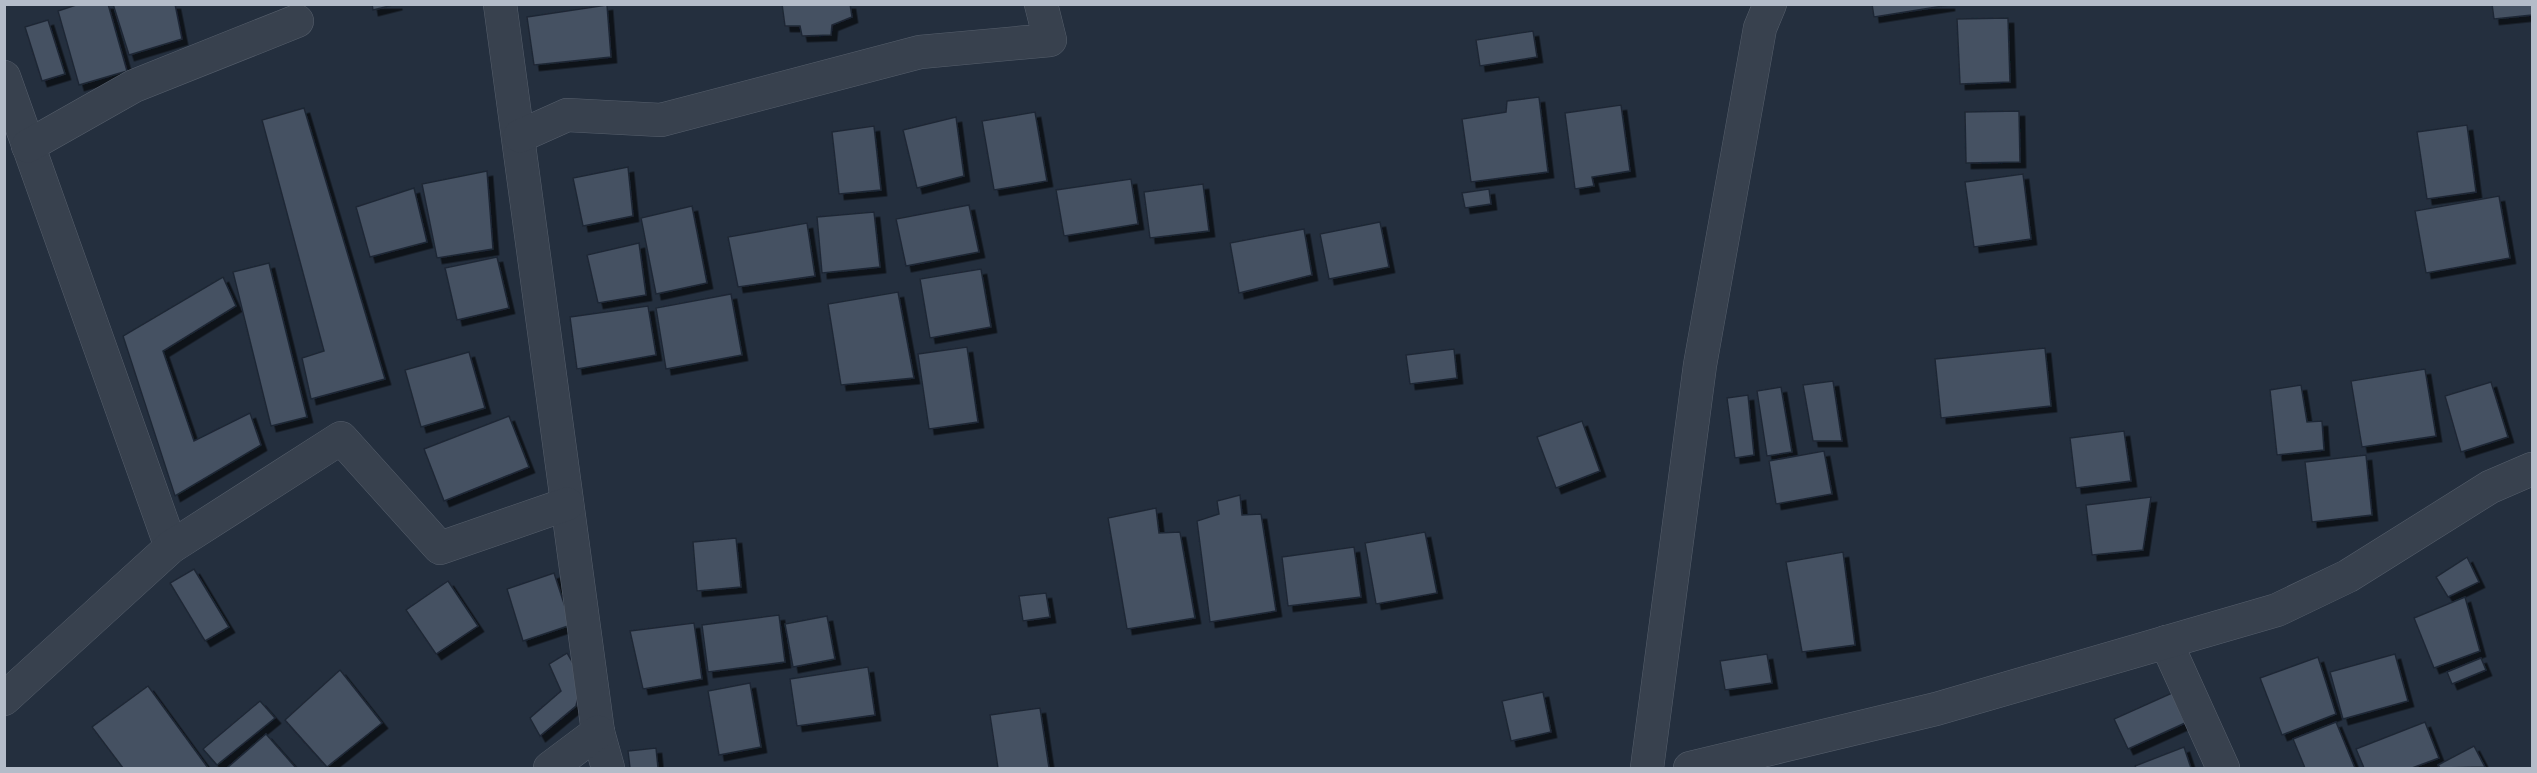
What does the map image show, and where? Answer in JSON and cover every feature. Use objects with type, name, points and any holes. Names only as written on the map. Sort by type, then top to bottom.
[{"type":"street","points":[[501,4],[598,732],[608,768]]},
{"type":"street","points":[[520,136],[567,115],[661,120],[920,52],[1050,40],[1041,4]]},
{"type":"street","points":[[1647,768],[1700,365],[1760,28],[1770,4]]},
{"type":"street","points":[[28,146],[134,86],[297,21]]},
{"type":"street","points":[[4,77],[171,547]]},
{"type":"street","points":[[4,699],[171,547],[341,438],[440,548],[567,504]]},
{"type":"street","points":[[1690,768],[1936,709],[2277,610],[2348,576],[2490,487],[2532,469]]},
{"type":"street","points":[[2166,642],[2223,768]]},
{"type":"street","points":[[550,768],[598,732]]},
{"type":"building","points":[[79,4],[108,4],[127,71],[79,85],[58,11]]},
{"type":"building","points":[[113,4],[175,4],[182,39],[129,55]]},
{"type":"building","points":[[372,4],[397,4],[373,10]]},
{"type":"building","points":[[782,4],[850,4],[852,17],[832,25],[831,35],[802,36],[800,26],[785,26]]},
{"type":"building","points":[[1872,4],[1949,4],[1949,5],[1874,17]]},
{"type":"building","points":[[2492,4],[2532,4],[2532,15],[2494,19]]},
{"type":"building","points":[[607,5],[611,57],[534,65],[527,17]]},
{"type":"building","points":[[2008,18],[2010,82],[1960,84],[1957,19]]},
{"type":"building","points":[[48,20],[65,74],[42,81],[25,27]]},
{"type":"building","points":[[1533,31],[1537,57],[1480,66],[1476,40]]},
{"type":"building","points":[[1539,97],[1548,172],[1471,182],[1462,119],[1506,112],[1507,101]]},
{"type":"building","points":[[1621,105],[1630,171],[1592,177],[1594,186],[1575,189],[1565,113]]},
{"type":"building","points":[[304,108],[385,379],[311,399],[302,358],[324,351],[262,120]]},
{"type":"building","points":[[2019,111],[2020,162],[1966,163],[1965,112]]},
{"type":"building","points":[[1035,112],[1047,181],[994,190],[982,121]]},
{"type":"building","points":[[956,117],[964,176],[917,188],[903,130]]},
{"type":"building","points":[[2467,125],[2476,192],[2427,199],[2417,132]]},
{"type":"building","points":[[874,126],[881,190],[839,194],[832,132]]},
{"type":"building","points":[[628,167],[633,216],[583,226],[573,178]]},
{"type":"building","points":[[487,171],[493,249],[437,258],[422,184]]},
{"type":"building","points":[[2023,174],[2031,239],[1974,247],[1965,182]]},
{"type":"building","points":[[1131,179],[1138,224],[1064,236],[1056,190]]},
{"type":"building","points":[[1203,184],[1209,231],[1150,238],[1144,192]]},
{"type":"building","points":[[414,188],[427,242],[370,257],[356,207]]},
{"type":"building","points":[[1489,189],[1491,204],[1465,208],[1462,193]]},
{"type":"building","points":[[2499,196],[2510,258],[2426,273],[2415,211]]},
{"type":"building","points":[[969,205],[979,252],[906,266],[896,219]]},
{"type":"building","points":[[692,206],[707,283],[656,294],[641,218]]},
{"type":"building","points":[[874,212],[880,267],[822,273],[817,217]]},
{"type":"building","points":[[1380,222],[1389,267],[1329,279],[1320,234]]},
{"type":"building","points":[[807,223],[815,276],[738,287],[728,237]]},
{"type":"building","points":[[1304,229],[1312,275],[1239,293],[1230,243]]},
{"type":"building","points":[[639,243],[646,295],[598,303],[587,255]]},
{"type":"building","points":[[497,257],[509,308],[457,320],[445,268]]},
{"type":"building","points":[[269,263],[307,417],[271,426],[233,272]]},
{"type":"building","points":[[981,269],[991,327],[930,338],[920,279]]},
{"type":"building","points":[[223,277],[236,306],[163,351],[194,441],[250,413],[261,445],[175,496],[123,336]]},
{"type":"building","points":[[898,292],[914,378],[841,385],[828,304]]},
{"type":"building","points":[[731,294],[742,355],[666,369],[656,308]]},
{"type":"building","points":[[648,306],[656,355],[577,369],[570,317]]},
{"type":"building","points":[[967,347],[978,422],[929,429],[918,354]]},
{"type":"building","points":[[2045,348],[2051,406],[1941,418],[1935,359]]},
{"type":"building","points":[[1454,349],[1457,378],[1410,384],[1406,355]]},
{"type":"building","points":[[469,352],[485,408],[421,427],[405,370]]},
{"type":"building","points":[[2425,369],[2436,436],[2362,447],[2351,381]]},
{"type":"building","points":[[1833,381],[1842,441],[1813,441],[1803,385]]},
{"type":"building","points":[[2491,382],[2508,437],[2461,452],[2445,396]]},
{"type":"building","points":[[2301,385],[2307,422],[2322,421],[2324,450],[2277,455],[2270,390]]},
{"type":"building","points":[[1781,387],[1792,452],[1767,456],[1757,391]]},
{"type":"building","points":[[1748,395],[1754,455],[1735,458],[1727,398]]},
{"type":"building","points":[[509,416],[529,467],[444,501],[424,449]]},
{"type":"building","points":[[1582,421],[1600,471],[1556,488],[1537,437]]},
{"type":"building","points":[[2124,431],[2131,481],[2076,488],[2070,438]]},
{"type":"building","points":[[1824,451],[1832,494],[1776,504],[1769,461]]},
{"type":"building","points":[[2366,455],[2372,515],[2312,522],[2305,462]]},
{"type":"building","points":[[1240,495],[1242,515],[1261,514],[1276,611],[1210,622],[1197,521],[1219,514],[1217,501]]},
{"type":"building","points":[[2151,497],[2143,550],[2092,555],[2086,505]]},
{"type":"building","points":[[1156,508],[1159,533],[1180,532],[1195,618],[1127,629],[1108,518]]},
{"type":"building","points":[[1425,532],[1437,593],[1376,604],[1365,543]]},
{"type":"building","points":[[736,538],[741,587],[697,591],[693,542]]},
{"type":"building","points":[[1354,547],[1361,597],[1288,606],[1282,557]]},
{"type":"building","points":[[1843,552],[1855,645],[1802,652],[1786,562]]},
{"type":"building","points":[[2467,557],[2479,582],[2448,597],[2436,577]]},
{"type":"building","points":[[194,569],[229,627],[205,641],[170,583]]},
{"type":"building","points":[[554,573],[571,625],[523,641],[507,589]]},
{"type":"building","points":[[448,581],[478,626],[436,654],[406,610]]},
{"type":"building","points":[[1046,593],[1050,617],[1023,621],[1019,596]]},
{"type":"building","points":[[2465,597],[2480,651],[2434,668],[2414,618]]},
{"type":"building","points":[[779,615],[785,662],[708,672],[702,625]]},
{"type":"building","points":[[827,616],[835,659],[793,667],[785,624]]},
{"type":"building","points":[[694,623],[702,679],[643,689],[630,631]]},
{"type":"building","points":[[567,653],[582,679],[576,706],[540,736],[530,718],[561,691],[549,664]]},
{"type":"building","points":[[1767,654],[1772,683],[1725,690],[1720,661]]},
{"type":"building","points":[[2395,654],[2408,701],[2343,719],[2330,672]]},
{"type":"building","points":[[2318,657],[2336,714],[2282,735],[2260,678]]},
{"type":"building","points":[[2481,658],[2486,670],[2452,684],[2447,672]]},
{"type":"building","points":[[868,667],[875,715],[797,726],[790,679]]},
{"type":"building","points":[[340,670],[382,723],[327,767],[285,720]]},
{"type":"building","points":[[750,683],[761,747],[719,755],[708,691]]},
{"type":"building","points":[[148,686],[208,768],[123,768],[92,727]]},
{"type":"building","points":[[1543,692],[1551,732],[1511,741],[1502,701]]},
{"type":"building","points":[[2172,693],[2185,723],[2128,749],[2114,719]]},
{"type":"building","points":[[260,701],[275,718],[217,765],[203,749]]},
{"type":"building","points":[[1040,708],[1049,768],[998,768],[990,715]]},
{"type":"building","points":[[2336,722],[2355,768],[2305,768],[2293,739]]},
{"type":"building","points":[[2425,722],[2439,758],[2412,768],[2364,768],[2356,749]]},
{"type":"building","points":[[266,734],[296,768],[227,768]]},
{"type":"building","points":[[2474,746],[2485,767],[2440,768],[2438,765]]},
{"type":"building","points":[[2184,747],[2191,768],[2136,768],[2135,766]]},
{"type":"building","points":[[656,748],[658,768],[630,768],[628,751]]}]
